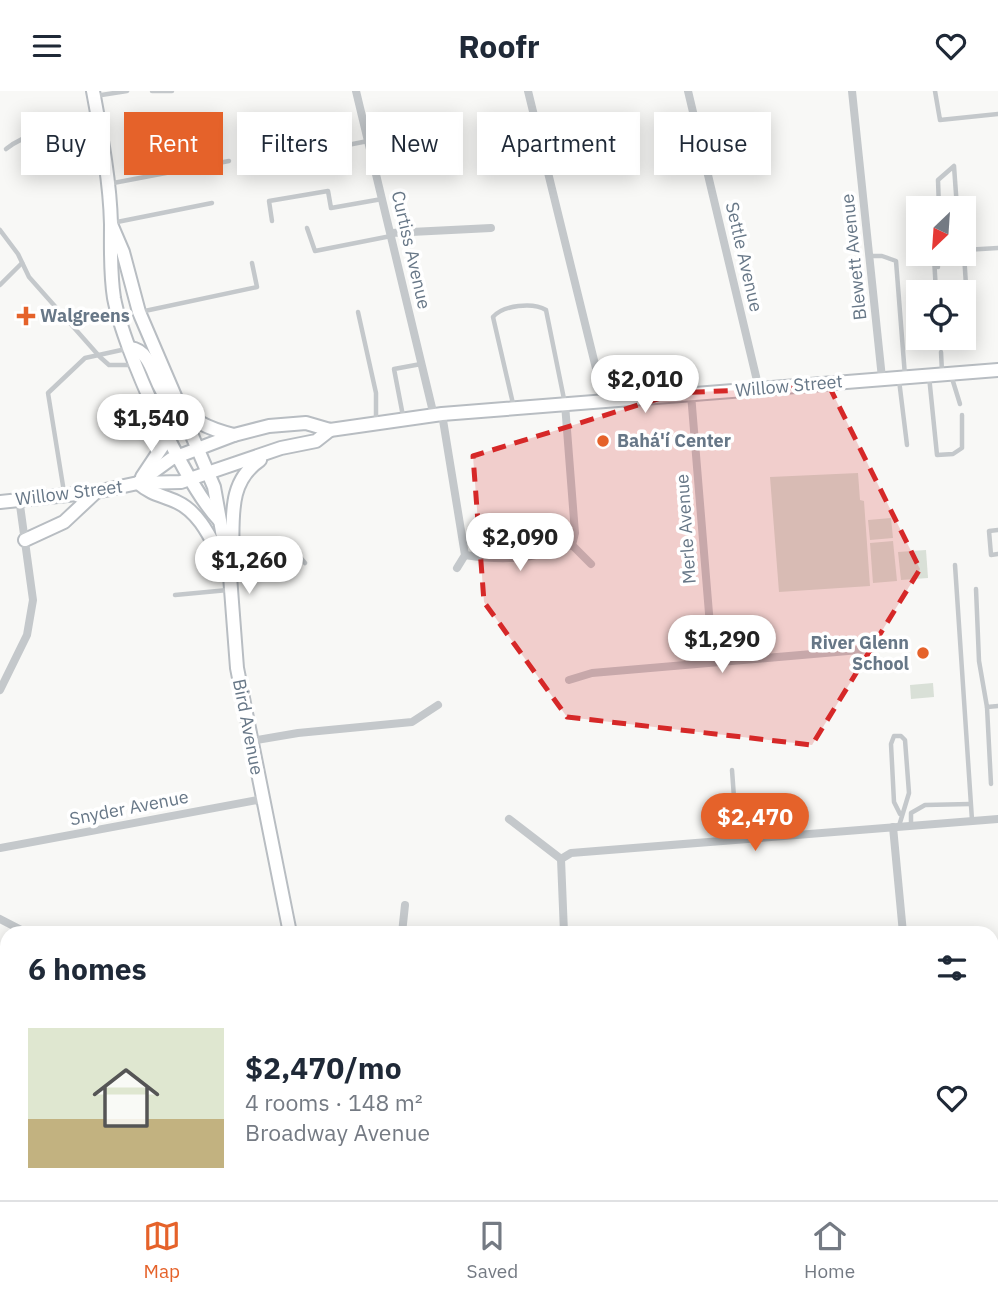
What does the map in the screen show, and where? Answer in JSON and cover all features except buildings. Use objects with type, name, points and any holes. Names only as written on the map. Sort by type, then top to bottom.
[{"type":"main road","points":[[93,94],[96,112]]},
{"type":"main road","points":[[107,175],[111,224],[109,254],[115,299],[130,348],[159,415],[204,504],[219,520]]},
{"type":"main road","points":[[111,224],[123,252],[139,312],[209,473],[226,555]]},
{"type":"main road","points":[[130,348],[145,356],[166,398],[204,427],[234,435]]},
{"type":"main road","name":"Willow Street","points":[[138,483],[180,456],[234,435],[287,424],[306,423],[330,430],[438,415],[998,370]]},
{"type":"main road","points":[[159,415],[162,447],[138,483],[153,496],[185,507],[197,517],[226,555]]},
{"type":"main road","name":"Willow Street","points":[[0,502],[96,492],[138,483],[180,482],[281,449],[316,441],[330,430]]},
{"type":"main road","name":"Bird Avenue","points":[[281,449],[248,468],[239,481],[226,555],[232,589],[234,647],[289,926]]},
{"type":"main road","points":[[25,540],[64,522],[96,492]]},
{"type":"street","name":"Curtiss Avenue","points":[[356,91],[366,133]]},
{"type":"street","points":[[528,91],[604,401]]},
{"type":"street","name":"Settle Avenue","points":[[688,91],[759,389]]},
{"type":"street","name":"Blewett Avenue","points":[[852,91],[882,378]]},
{"type":"street","name":"Curtiss Avenue","points":[[377,175],[422,364],[438,415],[465,555]]},
{"type":"street","points":[[392,234],[491,228]]},
{"type":"street","name":"Merle Avenue","points":[[691,394],[713,662]]},
{"type":"street","points":[[565,404],[575,533],[572,545]]},
{"type":"street","points":[[0,690],[25,640],[33,600],[19,498]]},
{"type":"street","points":[[457,568],[465,555],[515,560],[543,555],[572,545]]},
{"type":"street","points":[[572,545],[591,564]]},
{"type":"street","points":[[569,680],[592,673],[871,649]]},
{"type":"street","points":[[251,741],[298,733],[412,722],[438,705]]},
{"type":"street","name":"Snyder Avenue","points":[[0,848],[263,799]]},
{"type":"street","points":[[509,819],[561,859]]},
{"type":"street","points":[[561,859],[571,853],[998,819]]},
{"type":"street","points":[[896,827],[902,926]]},
{"type":"street","points":[[561,859],[564,926]]},
{"type":"street","points":[[403,926],[405,905]]},
{"type":"lane","points":[[93,94],[127,91]]},
{"type":"lane","points":[[152,91],[172,91]]},
{"type":"lane","points":[[935,91],[940,120],[998,114]]},
{"type":"lane","points":[[6,149],[21,138]]},
{"type":"lane","points":[[108,184],[229,161]]},
{"type":"lane","points":[[939,196],[938,180],[954,166],[956,196]]},
{"type":"lane","points":[[272,221],[269,201],[328,191],[331,208],[383,199]]},
{"type":"lane","points":[[111,224],[212,203]]},
{"type":"lane","points":[[307,228],[315,251],[392,234]]},
{"type":"lane","points":[[0,230],[29,277],[100,357],[109,365],[137,365]]},
{"type":"lane","points":[[976,252],[998,248]]},
{"type":"lane","points":[[870,257],[882,256],[896,261],[907,445]]},
{"type":"lane","points":[[0,285],[22,263]]},
{"type":"lane","points":[[139,312],[257,287],[252,263]]},
{"type":"lane","points":[[514,409],[493,317],[499,310],[509,307],[540,307],[546,310],[565,404]]},
{"type":"lane","points":[[358,312],[376,393],[377,425]]},
{"type":"lane","points":[[64,495],[48,393],[85,358],[100,357],[130,348]]},
{"type":"lane","points":[[941,352],[937,455],[953,454],[962,448],[962,415]]},
{"type":"lane","points":[[404,421],[394,369],[422,364]]},
{"type":"lane","points":[[941,374],[960,404]]},
{"type":"lane","points":[[998,530],[989,531],[991,555],[998,554]]},
{"type":"lane","points":[[226,555],[262,554],[289,544],[304,563]]},
{"type":"lane","points":[[955,565],[972,821]]},
{"type":"lane","points":[[175,595],[232,589]]},
{"type":"lane","points":[[976,589],[979,661],[987,707],[991,784]]},
{"type":"lane","points":[[987,707],[998,706]]},
{"type":"lane","points":[[896,827],[909,793],[905,740],[894,736],[891,744],[894,802],[900,814]]},
{"type":"lane","points":[[732,770],[738,839]]},
{"type":"lane","points":[[911,825],[911,814],[920,807],[970,804]]},
{"type":"highlighted area","points":[[829,386],[920,569],[812,745],[567,717],[484,602],[473,456],[677,393]]},
{"type":"shaded area","points":[[858,473],[860,500],[864,501],[870,586],[779,592],[770,477]]},
{"type":"shaded area","points":[[891,518],[893,538],[870,540],[868,520]]},
{"type":"shaded area","points":[[893,541],[897,581],[873,583],[870,543]]},
{"type":"shaded area","points":[[926,550],[928,578],[901,580],[898,552]]},
{"type":"shaded area","points":[[933,683],[934,697],[911,699],[910,685]]},
{"type":"place","name":"Walgreens","points":[[26,316]]},
{"type":"place","name":"Bahá'í Center","points":[[603,441]]},
{"type":"place","name":"River Glenn School","points":[[923,653]]}]
